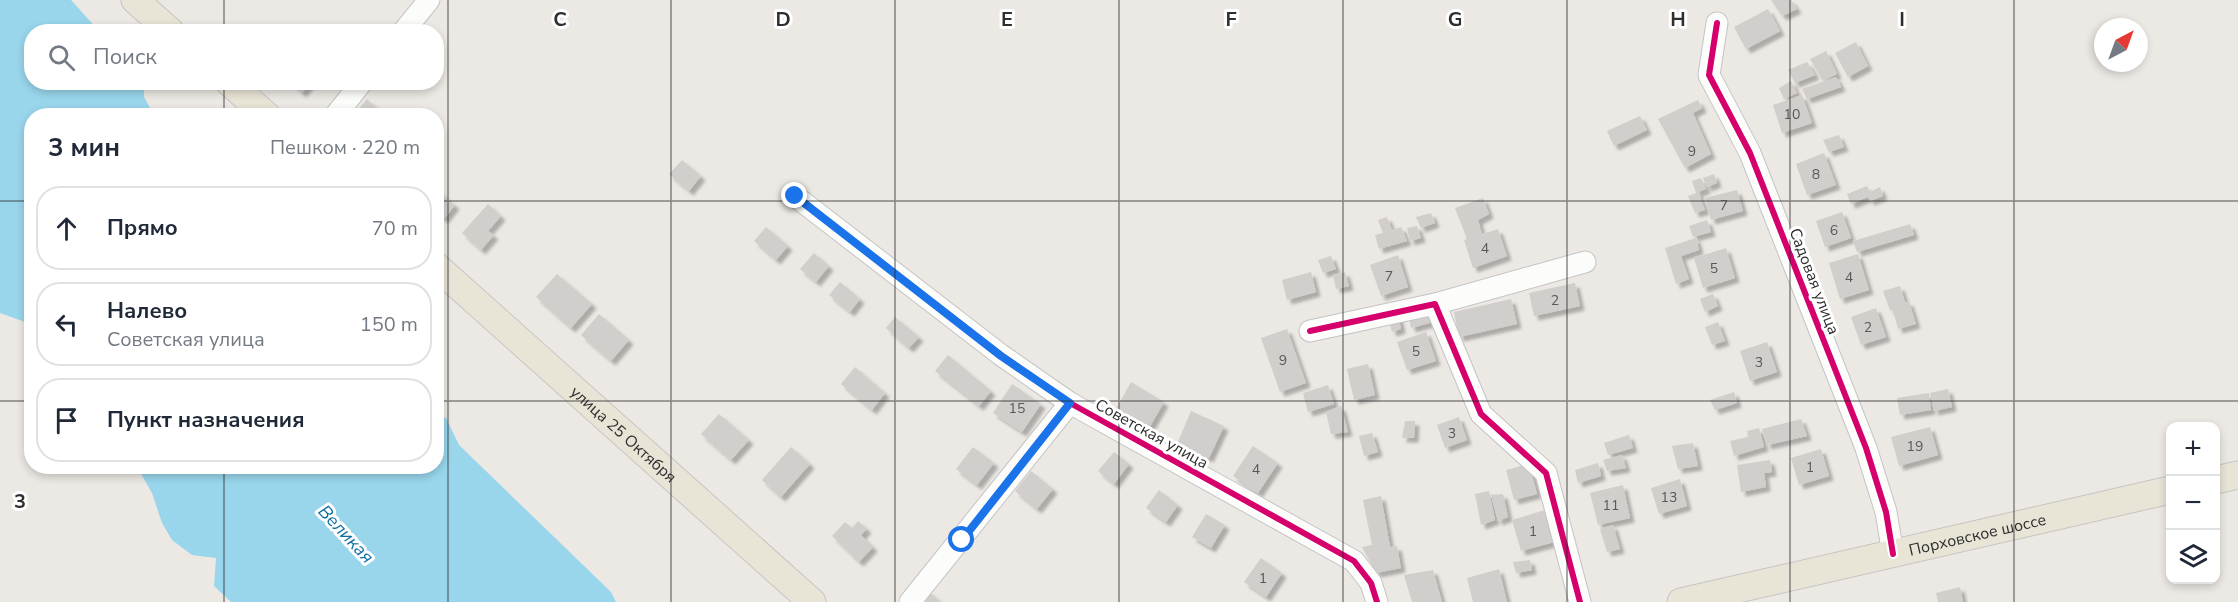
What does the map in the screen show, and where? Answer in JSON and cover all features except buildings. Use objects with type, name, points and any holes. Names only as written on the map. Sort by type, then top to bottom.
[{"type":"main road","points":[[135,0],[162,24]]},
{"type":"main road","points":[[238,90],[258,108]]},
{"type":"main road","name":"улица 25 Октября","points":[[444,273],[812,602]]},
{"type":"main road","points":[[2220,479],[2238,475]]},
{"type":"main road","name":"Порховское шоссе","points":[[1681,602],[2166,491]]},
{"type":"street","points":[[410,24],[429,0]]},
{"type":"street","name":"Садовая улица","points":[[1717,23],[1709,75],[1750,153],[1866,448],[1886,512],[1893,554]]},
{"type":"street","points":[[341,108],[356,90]]},
{"type":"street","name":"Советская улица","points":[[795,196],[1001,356],[1070,403],[1354,561],[1371,583],[1377,602]]},
{"type":"street","points":[[1310,331],[1435,304],[1585,262]]},
{"type":"street","points":[[1435,304],[1481,414],[1546,473],[1580,602]]},
{"type":"street","points":[[910,602],[1070,403]]},
{"type":"water","points":[[0,0],[71,0],[93,24],[24,24],[24,90],[144,90],[144,97],[150,108],[24,108],[24,322],[0,313]]},
{"type":"water","name":"Великая","points":[[444,417],[459,445],[611,592],[616,602],[231,602],[214,586],[216,558],[192,555],[172,540],[162,523],[152,493],[141,474],[444,474]]},
{"type":"cycle path","points":[[1717,23],[1709,75],[1750,153],[1866,448],[1886,512],[1893,554]]},
{"type":"cycle path","points":[[795,196],[1001,355],[1070,403],[1354,561],[1371,583],[1377,602]]},
{"type":"cycle path","points":[[1310,331],[1435,304],[1481,414],[1546,473],[1580,602]]},
{"type":"route","points":[[795,196],[1001,356],[1070,403],[962,540]]}]
